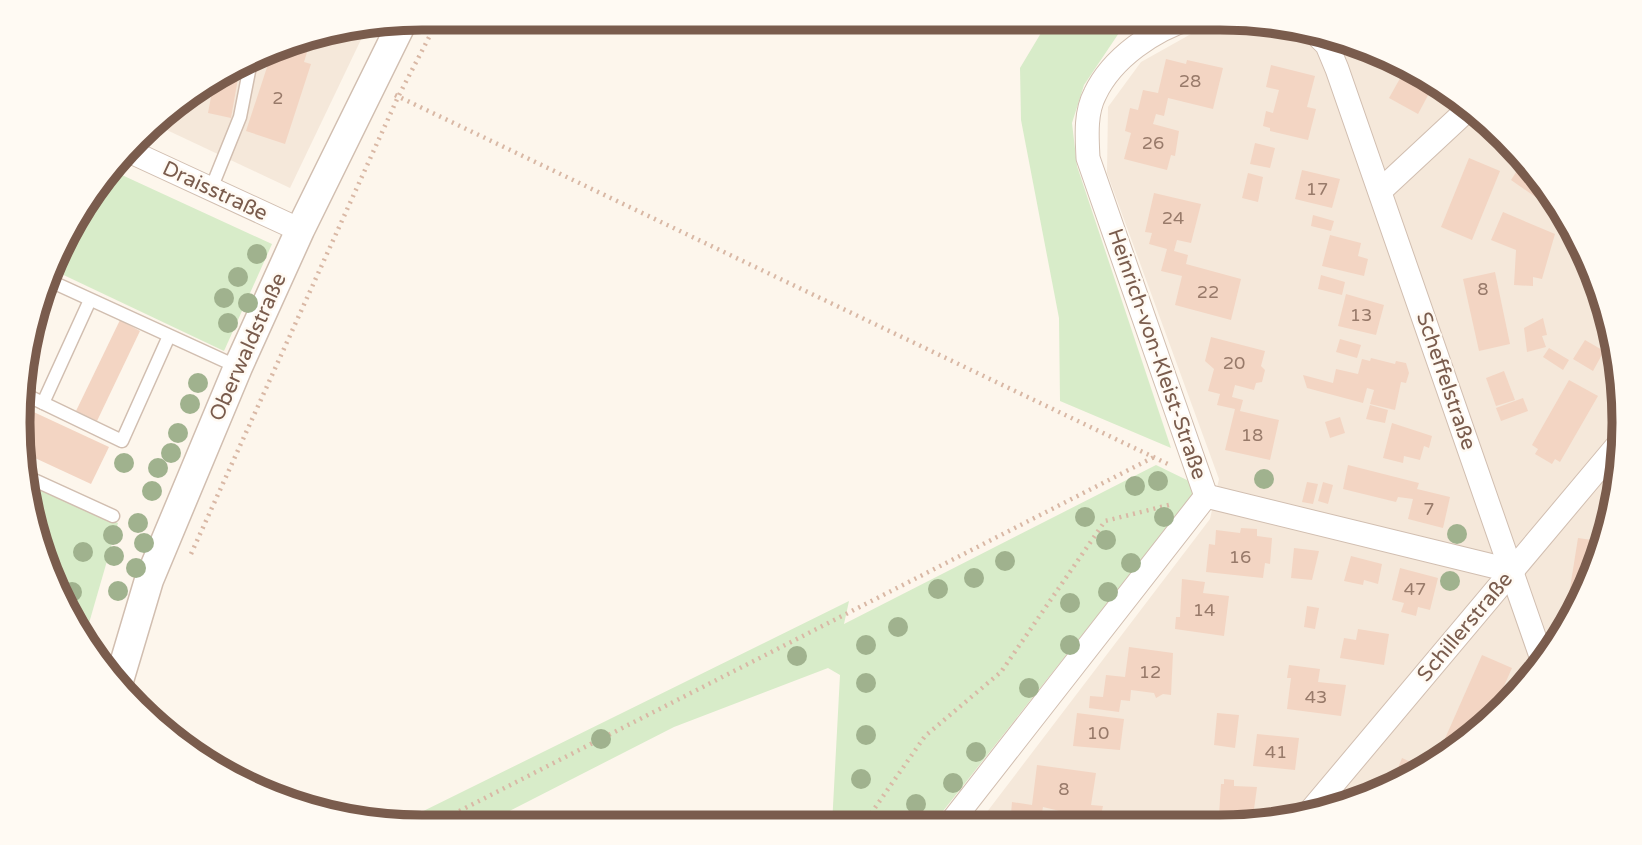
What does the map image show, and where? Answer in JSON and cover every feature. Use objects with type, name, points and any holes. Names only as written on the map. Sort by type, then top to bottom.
[{"type":"street","name":"Heinrich-von-Kleist-Straße","points":[[957,815],[1203,487],[1088,158],[1086,126],[1094,94],[1124,57],[1165,30]]},
{"type":"street","name":"Oberwaldstraße","points":[[121,674],[149,580],[238,368],[300,230],[398,31]]},
{"type":"street","points":[[1327,45],[1380,191],[1463,114]]},
{"type":"street","name":"Draisstraße","points":[[136,154],[300,230]]},
{"type":"street","name":"Scheffelstraße","points":[[1380,191],[1539,651]]},
{"type":"street","name":"Schillerstraße","points":[[1317,803],[1611,454]]},
{"type":"street","points":[[1203,487],[1513,571]]},
{"type":"lane","points":[[211,189],[240,117],[249,70]]},
{"type":"lane","points":[[56,284],[238,368]]},
{"type":"lane","points":[[43,403],[90,300]]},
{"type":"lane","points":[[31,397],[122,441],[169,336]]},
{"type":"lane","points":[[34,480],[113,516]]},
{"type":"path","points":[[191,555],[398,97],[433,30]]},
{"type":"path","points":[[372,85],[1154,457],[1203,487]]},
{"type":"path","points":[[452,815],[1154,457]]},
{"type":"path","points":[[870,815],[925,736],[1001,672],[1105,521],[1203,487]]},
{"type":"path","points":[[143,698],[147,685]]},
{"type":"shaded area","points":[[1198,30],[1245,31],[1296,37],[1346,51],[1393,70],[1438,96],[1478,127],[1515,164],[1546,204],[1572,249],[1591,296],[1605,346],[1611,397],[1611,448],[1605,499],[1591,549],[1572,596],[1531,662],[1497,700],[1459,734],[1393,775],[1321,802],[1271,812],[1220,815],[985,815],[1210,519],[1219,479],[1107,173],[1108,107],[1141,62]]},
{"type":"shaded area","points":[[364,34],[290,188],[163,128],[204,96],[249,70],[321,43]]},
{"type":"green space","points":[[1043,30],[1121,30],[1084,85],[1072,123],[1077,166],[1171,448],[1060,401],[1059,318],[1021,120],[1020,68]]},
{"type":"green space","points":[[119,174],[272,244],[224,351],[60,273],[82,226]]},
{"type":"green space","points":[[1156,465],[1191,482],[1194,493],[940,815],[833,815],[840,675],[828,668],[674,727],[502,815],[416,815],[849,601],[844,624]]},
{"type":"green space","points":[[35,487],[118,523],[88,628],[70,596],[51,549]]},
{"type":"building","points":[[309,47],[304,62],[311,64],[285,144],[246,131],[269,61]]},
{"type":"building","points":[[1166,59],[1186,64],[1187,60],[1223,68],[1213,109],[1168,98],[1164,116],[1156,114],[1153,124],[1179,131],[1175,156],[1171,155],[1167,170],[1124,159],[1131,133],[1125,131],[1130,108],[1138,110],[1143,90],[1158,93]]},
{"type":"building","points":[[1271,65],[1315,76],[1307,107],[1316,109],[1308,140],[1270,131],[1270,128],[1263,126],[1266,111],[1273,113],[1279,90],[1266,87]]},
{"type":"building","points":[[239,75],[231,118],[208,113],[212,91]]},
{"type":"building","points":[[1402,75],[1430,91],[1418,114],[1389,98]]},
{"type":"building","points":[[1255,143],[1275,148],[1270,168],[1250,164]]},
{"type":"building","points":[[1469,158],[1500,171],[1472,240],[1441,227]]},
{"type":"building","points":[[1518,169],[1539,194],[1537,198],[1511,180]]},
{"type":"building","points":[[1302,170],[1340,179],[1332,208],[1295,199]]},
{"type":"building","points":[[1248,173],[1263,177],[1258,202],[1242,198]]},
{"type":"building","points":[[1154,193],[1201,204],[1191,243],[1177,240],[1174,251],[1188,255],[1186,264],[1241,279],[1231,320],[1175,305],[1182,276],[1161,271],[1167,249],[1149,244],[1152,233],[1145,232]]},
{"type":"building","points":[[1503,212],[1555,234],[1542,279],[1533,277],[1533,286],[1514,285],[1516,250],[1491,240]]},
{"type":"building","points":[[1313,215],[1334,221],[1331,231],[1311,226]]},
{"type":"building","points":[[1330,235],[1361,243],[1358,256],[1368,259],[1364,276],[1322,266]]},
{"type":"building","points":[[1495,272],[1510,344],[1479,351],[1463,279]]},
{"type":"building","points":[[1321,275],[1345,282],[1342,295],[1318,289]]},
{"type":"building","points":[[1346,294],[1384,305],[1376,335],[1338,326]]},
{"type":"building","points":[[1543,318],[1547,335],[1542,336],[1546,347],[1527,352],[1524,328]]},
{"type":"building","points":[[120,320],[140,331],[97,421],[76,411]]},
{"type":"building","points":[[1211,337],[1265,351],[1261,366],[1265,370],[1262,382],[1256,383],[1254,390],[1235,385],[1232,397],[1243,400],[1240,411],[1279,420],[1270,460],[1225,450],[1235,409],[1217,405],[1220,394],[1208,391],[1214,369],[1205,361]]},
{"type":"building","points":[[1340,339],[1361,345],[1357,358],[1336,352]]},
{"type":"building","points":[[1585,340],[1604,351],[1593,371],[1573,359]]},
{"type":"building","points":[[1549,348],[1569,360],[1563,370],[1543,357]]},
{"type":"building","points":[[1371,358],[1395,364],[1396,361],[1406,363],[1409,373],[1406,383],[1401,382],[1395,410],[1370,404],[1374,390],[1367,388],[1363,403],[1307,388],[1303,375],[1333,383],[1336,369],[1358,374],[1362,359],[1370,361]]},
{"type":"building","points":[[1504,371],[1515,400],[1496,406],[1486,378]]},
{"type":"building","points":[[1569,380],[1598,396],[1560,462],[1555,459],[1552,464],[1535,454],[1538,449],[1532,445]]},
{"type":"building","points":[[1523,398],[1528,411],[1501,421],[1496,408]]},
{"type":"building","points":[[1370,405],[1388,410],[1385,423],[1366,419]]},
{"type":"building","points":[[30,411],[109,447],[91,484],[32,456]]},
{"type":"building","points":[[1340,417],[1345,433],[1330,438],[1325,422]]},
{"type":"building","points":[[1392,423],[1432,436],[1429,448],[1424,446],[1420,460],[1404,456],[1403,463],[1383,458]]},
{"type":"building","points":[[1348,465],[1419,483],[1417,489],[1450,497],[1443,528],[1408,519],[1413,499],[1398,497],[1396,502],[1343,489]]},
{"type":"building","points":[[1307,482],[1318,484],[1313,504],[1302,502]]},
{"type":"building","points":[[1323,482],[1333,485],[1328,504],[1318,501]]},
{"type":"building","points":[[1241,528],[1257,529],[1257,536],[1272,538],[1270,564],[1265,563],[1263,578],[1206,572],[1209,544],[1215,545],[1216,530],[1240,533]]},
{"type":"building","points":[[1578,538],[1594,540],[1582,573],[1567,605]]},
{"type":"building","points":[[1294,548],[1319,551],[1312,580],[1291,578]]},
{"type":"building","points":[[1351,556],[1382,564],[1378,584],[1364,580],[1363,585],[1344,581]]},
{"type":"building","points":[[1400,568],[1438,578],[1430,610],[1418,607],[1416,616],[1401,612],[1404,603],[1392,600]]},
{"type":"building","points":[[1182,579],[1205,582],[1203,593],[1229,596],[1224,636],[1175,629],[1176,617],[1180,617]]},
{"type":"building","points":[[1307,606],[1319,608],[1315,629],[1304,627]]},
{"type":"building","points":[[1358,629],[1389,634],[1384,665],[1340,658],[1344,638],[1356,640]]},
{"type":"building","points":[[1129,647],[1173,653],[1171,695],[1163,694],[1156,698],[1154,693],[1131,690],[1130,701],[1121,700],[1119,712],[1089,708],[1090,696],[1103,697],[1106,675],[1125,677]]},
{"type":"building","points":[[1482,655],[1512,668],[1498,699],[1459,734],[1443,743]]},
{"type":"building","points":[[1289,665],[1320,669],[1318,682],[1346,685],[1341,716],[1287,709],[1291,678],[1287,678]]},
{"type":"building","points":[[1077,713],[1124,719],[1120,750],[1073,746]]},
{"type":"building","points":[[1217,713],[1239,715],[1235,748],[1214,745]]},
{"type":"building","points":[[1257,734],[1299,738],[1295,770],[1253,766]]},
{"type":"building","points":[[1402,758],[1415,764],[1396,774]]},
{"type":"building","points":[[1037,765],[1096,773],[1091,805],[1103,806],[1101,815],[1076,815],[1043,807],[1042,815],[999,815],[1011,814],[1012,802],[1032,805]]},
{"type":"building","points":[[1224,779],[1234,780],[1234,786],[1257,787],[1253,813],[1219,815],[1221,784],[1224,784]]}]
